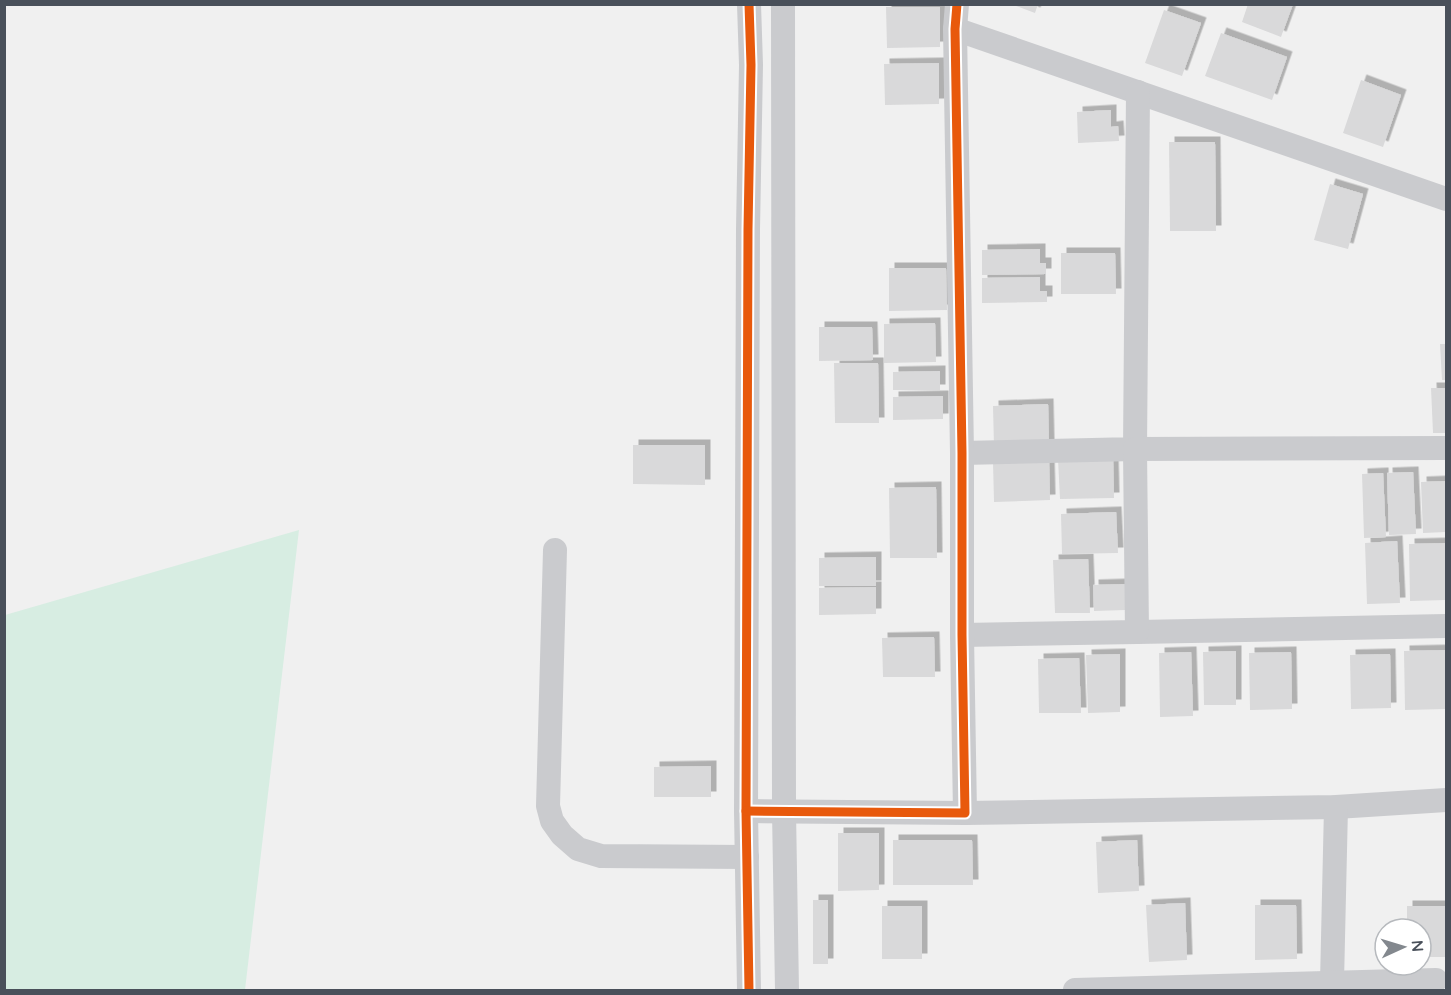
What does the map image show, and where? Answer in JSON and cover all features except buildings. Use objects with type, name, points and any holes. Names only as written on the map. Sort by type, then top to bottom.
[{"type":"street","points":[[749,4],[751,65],[748,229],[746,811],[749,990]]},
{"type":"street","points":[[783,4],[784,811],[788,990]]},
{"type":"street","points":[[957,4],[955,29],[965,813]]},
{"type":"street","points":[[955,29],[1446,199]]},
{"type":"street","points":[[1137,632],[1135,448],[1138,92]]},
{"type":"street","points":[[962,453],[1135,448],[1446,448]]},
{"type":"street","points":[[555,550],[548,806],[552,821],[562,835],[578,849],[602,856],[747,857]]},
{"type":"street","points":[[962,635],[1446,626]]},
{"type":"street","points":[[746,811],[965,813],[1336,807],[1446,800]]},
{"type":"street","points":[[1332,982],[1336,807]]},
{"type":"street","points":[[1075,990],[1436,980]]},
{"type":"green space","points":[[299,530],[245,990],[5,990],[5,615]]},
{"type":"cycle path","points":[[749,4],[751,65],[748,229],[746,811],[749,990]]},
{"type":"cycle path","points":[[746,811],[965,813],[955,29],[957,4]]}]
